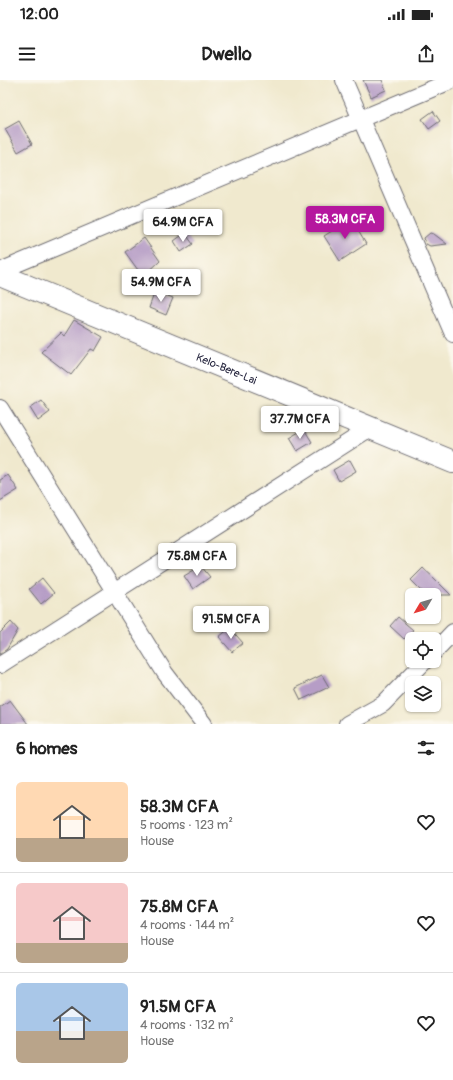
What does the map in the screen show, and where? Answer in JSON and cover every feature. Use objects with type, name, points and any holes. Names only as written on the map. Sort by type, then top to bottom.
[{"type":"main road","name":"Kelo-Bere-Lai","points":[[0,275],[372,427],[453,462]]},
{"type":"street","points":[[344,80],[453,334]]},
{"type":"street","points":[[0,271],[453,80]]},
{"type":"street","points":[[0,408],[165,673],[204,724]]},
{"type":"street","points":[[0,665],[372,427]]},
{"type":"street","points":[[441,645],[453,632]]},
{"type":"street","points":[[347,724],[383,704],[418,668]]},
{"type":"building","points":[[363,80],[382,80],[386,90],[371,97]]},
{"type":"building","points":[[433,111],[440,121],[429,129],[422,119]]},
{"type":"building","points":[[19,121],[32,144],[18,152],[5,129]]},
{"type":"building","points":[[351,219],[366,244],[340,261],[324,236]]},
{"type":"building","points":[[185,233],[193,244],[181,252],[174,241]]},
{"type":"building","points":[[430,233],[434,234],[447,244],[430,246],[426,244],[424,238]]},
{"type":"building","points":[[144,238],[160,261],[143,277],[125,252]]},
{"type":"building","points":[[155,291],[173,298],[166,315],[149,308]]},
{"type":"building","points":[[74,320],[103,337],[95,351],[91,349],[71,375],[41,352],[61,333],[64,336]]},
{"type":"building","points":[[41,400],[50,412],[38,421],[30,408]]},
{"type":"building","points":[[304,429],[312,442],[297,451],[289,438]]},
{"type":"building","points":[[350,460],[356,471],[339,481],[333,470]]},
{"type":"building","points":[[8,475],[18,490],[0,501],[0,480]]},
{"type":"building","points":[[201,566],[210,577],[193,589],[184,576]]},
{"type":"building","points":[[423,568],[451,595],[441,595],[441,588],[419,588],[411,580]]},
{"type":"building","points":[[42,578],[54,593],[41,604],[29,589]]},
{"type":"building","points":[[398,617],[413,630],[411,632],[405,632],[404,639],[390,626]]},
{"type":"building","points":[[11,622],[18,630],[7,649],[0,654],[0,633]]},
{"type":"building","points":[[230,628],[243,643],[232,652],[219,637]]},
{"type":"building","points":[[322,675],[329,687],[301,700],[295,688]]},
{"type":"building","points":[[10,700],[28,724],[0,724],[0,707]]}]
